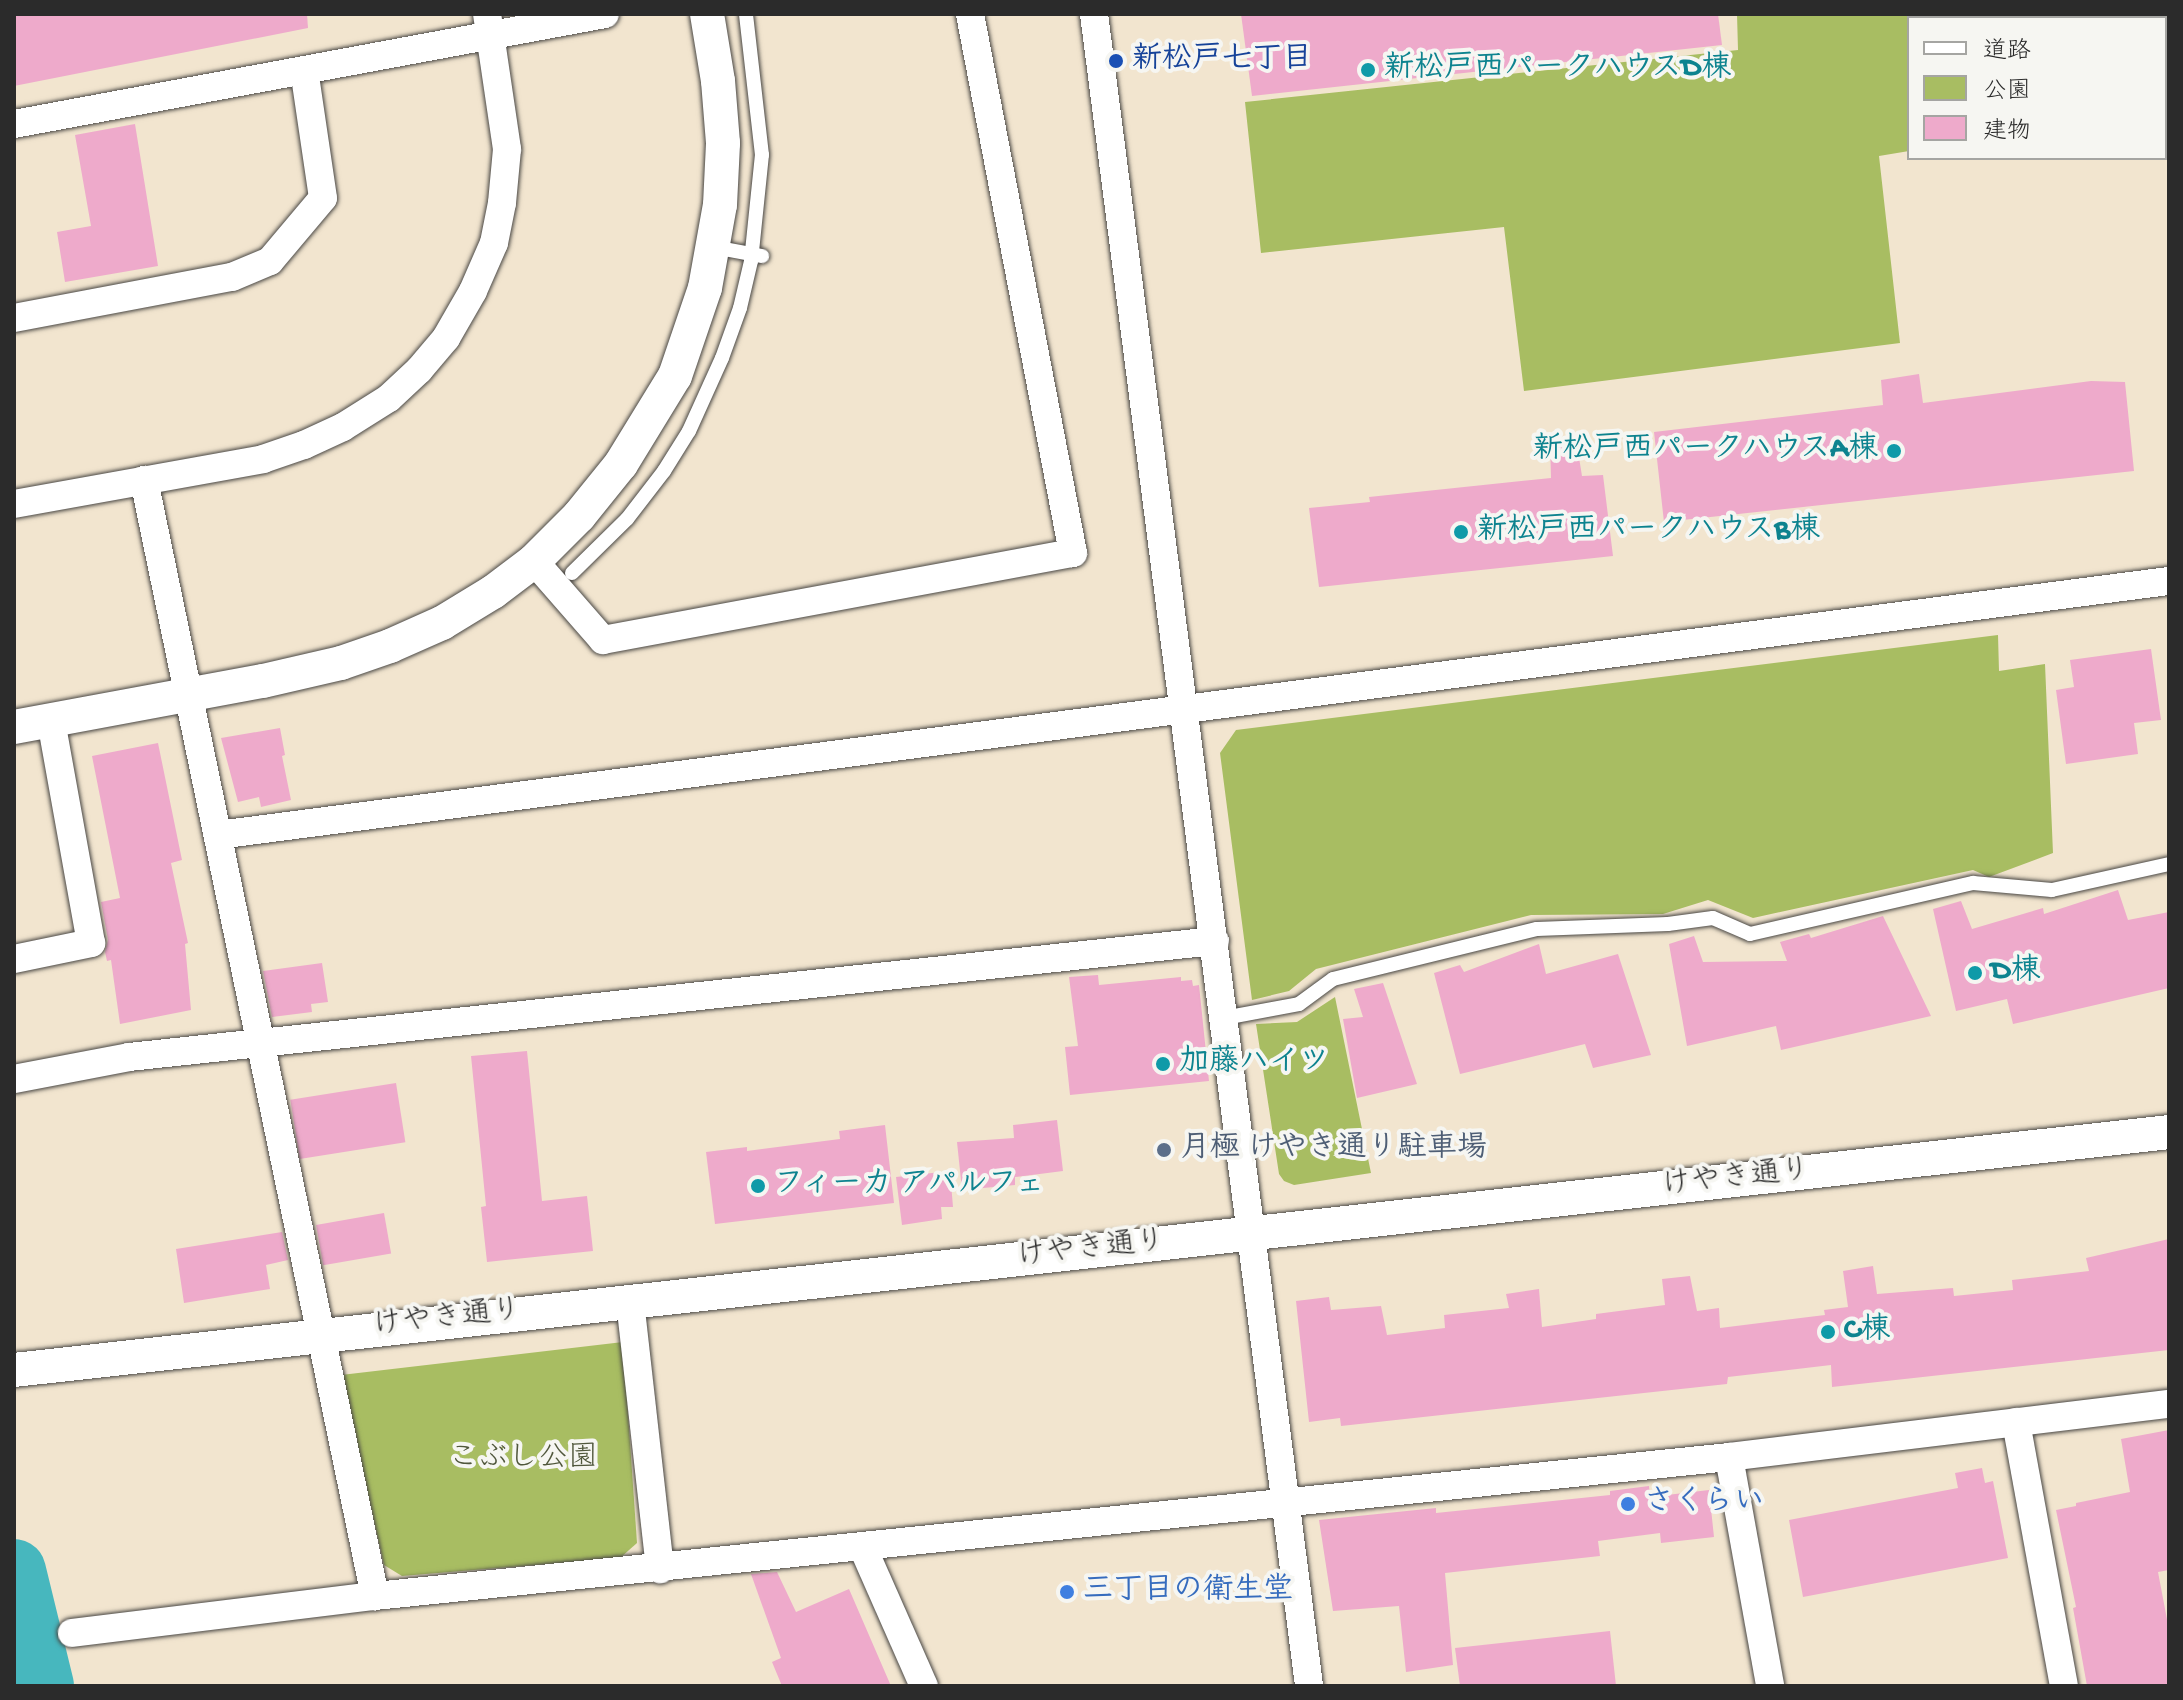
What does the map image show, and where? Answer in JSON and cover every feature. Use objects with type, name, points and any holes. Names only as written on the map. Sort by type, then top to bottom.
[{"type":"street","points":[[14,124],[304,70],[488,24],[605,14]]},
{"type":"street","points":[[14,727],[186,696],[341,663],[390,646],[442,623],[493,592],[534,561],[579,516],[621,464],[675,376],[705,288],[720,205],[723,143],[718,81],[707,14]]},
{"type":"street","points":[[534,561],[603,640],[1073,553],[1006,233],[970,14]]},
{"type":"street","points":[[1094,14],[1186,708],[1309,1686]]},
{"type":"street","points":[[14,504],[263,459],[343,427],[389,398],[446,338],[473,291],[494,243],[502,203],[507,149],[488,24]]},
{"type":"street","points":[[14,318],[232,277],[270,261],[323,198],[304,70]]},
{"type":"street","points":[[144,480],[318,1334],[375,1596]]},
{"type":"street","points":[[218,835],[2169,581]]},
{"type":"street","points":[[14,959],[91,943],[51,720]]},
{"type":"street","points":[[14,1079],[129,1057],[1215,941]]},
{"type":"street","name":"けやき通り","points":[[14,1370],[318,1334],[2169,1132]]},
{"type":"street","points":[[630,1301],[660,1569]]},
{"type":"street","points":[[72,1633],[375,1596],[1729,1457],[2169,1404]]},
{"type":"street","points":[[2016,1422],[2064,1686]]},
{"type":"street","points":[[1729,1457],[1770,1686]]},
{"type":"street","points":[[863,1548],[924,1686]]},
{"type":"lane","points":[[572,573],[627,519],[664,471],[689,431],[722,358],[757,255],[762,155],[746,14]]},
{"type":"lane","points":[[713,247],[757,255]]},
{"type":"lane","points":[[1224,1018],[1299,1004],[1333,979],[1537,929],[1668,924],[1713,918],[1750,934],[1973,883],[2052,890],[2169,864]]},
{"type":"green space","points":[[1737,14],[2052,14],[1907,16],[1907,151],[1879,156],[1900,343],[1524,391],[1504,227],[1261,253],[1245,102],[1738,50]]},
{"type":"green space","points":[[1998,635],[1999,671],[2045,664],[2053,853],[1989,877],[1973,870],[1753,918],[1708,900],[1663,914],[1531,915],[1316,969],[1289,991],[1252,1000],[1220,753],[1236,730]]},
{"type":"green space","points":[[1335,997],[1371,1173],[1294,1185],[1284,1181],[1279,1174],[1256,1024],[1297,1022]]},
{"type":"green space","name":"こぶし公園","points":[[623,1342],[637,1543],[620,1558],[402,1576],[384,1565],[341,1375]]},
{"type":"building","points":[[14,14],[307,14],[308,28],[14,86]]},
{"type":"building","name":"新松戸西パークハウスD棟","points":[[1241,14],[1718,14],[1722,45],[1252,96]]},
{"type":"building","points":[[135,124],[158,266],[65,282],[57,232],[91,226],[75,135]]},
{"type":"building","name":"新松戸西パークハウスA棟","points":[[1919,374],[1923,403],[2091,381],[2125,382],[2134,471],[1664,522],[1654,432],[1883,405],[1881,380]]},
{"type":"building","name":"新松戸西パークハウスB棟","points":[[1576,439],[1582,476],[1603,475],[1613,556],[1319,587],[1309,508],[1370,502],[1369,497],[1551,478],[1550,442]]},
{"type":"building","points":[[2151,649],[2161,720],[2134,723],[2138,754],[2066,764],[2056,690],[2074,687],[2070,660]]},
{"type":"building","points":[[280,728],[291,800],[261,807],[259,797],[238,802],[221,738]]},
{"type":"building","points":[[158,743],[182,860],[171,863],[188,943],[185,944],[191,1010],[120,1024],[111,960],[107,961],[105,952],[108,940],[101,902],[120,898],[92,756]]},
{"type":"building","points":[[2118,890],[2128,920],[2169,912],[2169,988],[2013,1024],[2007,999],[1956,1011],[1933,909],[1961,901],[1972,929],[2043,908],[2044,914]]},
{"type":"building","points":[[1883,916],[1931,1016],[1781,1050],[1776,1026],[1687,1046],[1669,944],[1694,936],[1703,962],[1787,961],[1780,942],[1809,934],[1811,938]]},
{"type":"building","points":[[1539,944],[1546,974],[1618,954],[1651,1055],[1593,1068],[1585,1044],[1460,1074],[1434,973],[1460,965],[1464,972]]},
{"type":"building","points":[[322,963],[328,1002],[311,1004],[312,1012],[272,1017],[263,971]]},
{"type":"building","points":[[1098,975],[1099,985],[1181,977],[1181,981],[1192,980],[1193,986],[1199,985],[1209,1081],[1070,1095],[1065,1047],[1078,1046],[1069,977]]},
{"type":"building","points":[[1383,983],[1417,1084],[1357,1098],[1343,1019],[1363,1017],[1354,989]]},
{"type":"building","points":[[527,1051],[542,1201],[587,1196],[593,1251],[487,1262],[481,1207],[486,1206],[471,1056]]},
{"type":"building","points":[[396,1083],[405,1142],[300,1159],[290,1100]]},
{"type":"building","points":[[1057,1120],[1063,1171],[1015,1177],[1015,1185],[962,1190],[957,1142],[1014,1138],[1013,1125]]},
{"type":"building","points":[[885,1125],[894,1203],[715,1224],[706,1152],[747,1147],[747,1151],[840,1139],[839,1131]]},
{"type":"building","points":[[950,1171],[953,1207],[941,1207],[942,1219],[902,1225],[896,1177]]},
{"type":"building","points":[[384,1213],[391,1253],[323,1265],[316,1225]]},
{"type":"building","points":[[282,1232],[288,1260],[266,1265],[270,1289],[184,1303],[176,1249]]},
{"type":"building","name":"C棟","points":[[2169,1239],[2169,1350],[1832,1387],[1831,1365],[1728,1377],[1727,1384],[1341,1426],[1340,1418],[1309,1422],[1296,1301],[1329,1297],[1331,1310],[1381,1306],[1387,1335],[1445,1328],[1444,1315],[1509,1308],[1506,1294],[1539,1289],[1542,1327],[1596,1319],[1596,1314],[1665,1305],[1662,1279],[1690,1276],[1697,1311],[1719,1308],[1720,1328],[1825,1315],[1824,1310],[1848,1307],[1843,1271],[1873,1266],[1877,1294],[1953,1288],[1954,1296],[2013,1290],[2012,1280],[2089,1271],[2086,1258]]},
{"type":"building","points":[[2169,1430],[2169,1570],[2158,1572],[2169,1630],[2169,1686],[2087,1686],[2073,1608],[2076,1607],[2056,1510],[2130,1492],[2121,1439]]},
{"type":"building","points":[[1982,1468],[1985,1483],[1993,1481],[2008,1558],[1803,1597],[1789,1520],[1958,1488],[1955,1473]]},
{"type":"building","points":[[1649,1486],[1650,1497],[1709,1490],[1714,1537],[1661,1543],[1660,1533],[1598,1541],[1600,1556],[1445,1573],[1453,1665],[1406,1672],[1399,1606],[1333,1611],[1319,1520],[1436,1508],[1436,1513],[1610,1495],[1610,1491]]},
{"type":"building","points":[[777,1572],[796,1612],[849,1589],[891,1686],[782,1686],[772,1662],[781,1658],[751,1574]]},
{"type":"building","points":[[1610,1631],[1616,1686],[1460,1686],[1455,1648]]},
{"type":"waterway","points":[[14,1571],[42,1686]]},
{"type":"place","name":"新松戸七丁目","points":[[1116,61]]},
{"type":"place","name":"新松戸西パークハウスD棟","points":[[1368,70]]},
{"type":"place","name":"新松戸西パークハウスA棟","points":[[1894,451]]},
{"type":"place","name":"新松戸西パークハウスB棟","points":[[1461,532]]},
{"type":"place","name":"D棟","points":[[1975,973]]},
{"type":"place","name":"加藤ハイツ","points":[[1163,1064]]},
{"type":"place","name":"月極 けやき通り駐車場","points":[[1164,1150]]},
{"type":"place","name":"フィーカ アパルフェ","points":[[758,1186]]},
{"type":"place","name":"C棟","points":[[1828,1332]]},
{"type":"place","name":"さくらい","points":[[1628,1504]]},
{"type":"place","name":"三丁目の衛生堂","points":[[1067,1592]]}]
